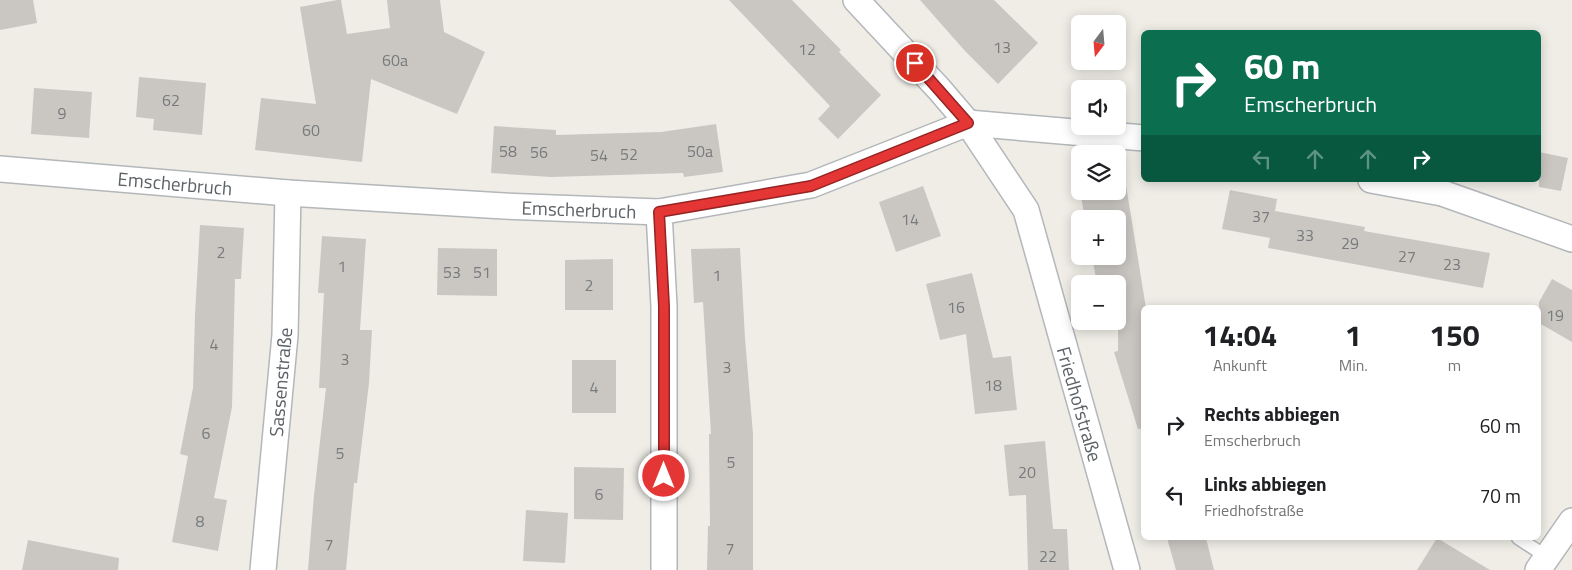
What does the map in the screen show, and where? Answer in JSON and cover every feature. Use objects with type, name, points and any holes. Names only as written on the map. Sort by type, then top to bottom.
[{"type":"street","name":"Friedhofstraße","points":[[856,0],[939,88],[968,123],[1026,210],[1127,570]]},
{"type":"street","name":"Emscherbruch","points":[[0,169],[288,192],[504,206],[659,212],[811,186],[968,123],[1141,138]]},
{"type":"street","points":[[1382,182],[1442,193],[1572,239]]},
{"type":"street","name":"Sassenstraße","points":[[263,570],[285,335],[288,192]]},
{"type":"street","points":[[659,212],[664,306],[664,570]]},
{"type":"street","points":[[1543,564],[1572,521]]},
{"type":"lane","points":[[1520,540],[1543,564]]},
{"type":"building","points":[[0,0],[33,0],[37,23],[0,30]]},
{"type":"building","points":[[341,0],[347,34],[390,28],[387,0],[440,0],[444,32],[485,52],[457,114],[371,79],[362,162],[255,150],[261,98],[316,104],[300,7]]},
{"type":"building","points":[[729,0],[792,0],[841,50],[839,52],[881,95],[838,139],[818,119],[830,106]]},
{"type":"building","points":[[920,0],[994,0],[1038,43],[998,84],[965,51]]},
{"type":"building","points":[[139,77],[206,83],[202,135],[153,130],[154,119],[136,117]]},
{"type":"building","points":[[34,88],[92,92],[89,138],[31,134]]},
{"type":"building","points":[[716,124],[723,172],[684,177],[683,173],[551,177],[491,173],[494,126],[556,130],[556,135],[661,132]]},
{"type":"building","points":[[1541,152],[1568,158],[1561,191],[1539,187],[1539,182],[1541,182]]},
{"type":"building","points":[[1126,185],[1146,305],[1141,305],[1141,428],[1138,429],[1114,352],[1118,351],[1118,330],[1126,330],[1126,275],[1095,275],[1094,265],[1126,265],[1126,210],[1083,210],[1082,200],[1126,200]]},
{"type":"building","points":[[923,186],[941,236],[896,252],[879,202]]},
{"type":"building","points":[[1230,190],[1277,199],[1275,211],[1365,227],[1364,231],[1490,253],[1483,288],[1268,248],[1270,238],[1222,229]]},
{"type":"building","points":[[200,225],[244,228],[241,279],[235,279],[232,407],[214,498],[227,500],[218,551],[172,542],[188,456],[180,454],[193,388]]},
{"type":"building","points":[[322,236],[366,239],[360,330],[372,330],[369,383],[357,483],[354,483],[346,570],[308,570],[326,388],[319,388],[324,293],[318,293]]},
{"type":"building","points":[[438,248],[497,249],[497,296],[437,295]]},
{"type":"building","points":[[740,248],[753,434],[753,570],[707,570],[708,526],[710,526],[709,434],[711,434],[703,302],[694,303],[691,249]]},
{"type":"building","points":[[613,259],[613,310],[565,310],[565,260]]},
{"type":"building","points":[[972,273],[993,358],[1011,356],[1017,410],[975,414],[966,334],[940,340],[926,284]]},
{"type":"building","points":[[1552,279],[1572,290],[1572,342],[1541,324],[1541,305],[1539,305]]},
{"type":"building","points":[[572,360],[616,360],[616,413],[572,413]]},
{"type":"building","points":[[1045,441],[1053,529],[1067,529],[1069,570],[1028,570],[1026,495],[1009,496],[1004,445]]},
{"type":"building","points":[[574,467],[624,468],[623,520],[574,519]]},
{"type":"building","points":[[526,510],[568,513],[565,563],[523,561]]},
{"type":"building","points":[[28,540],[119,558],[118,570],[22,570]]},
{"type":"building","points":[[1168,540],[1206,540],[1214,570],[1176,570]]},
{"type":"building","points":[[1436,540],[1440,540],[1490,570],[1417,570]]},
{"type":"route","points":[[664,476],[664,306],[659,212],[811,186],[968,123],[915,63]]}]
